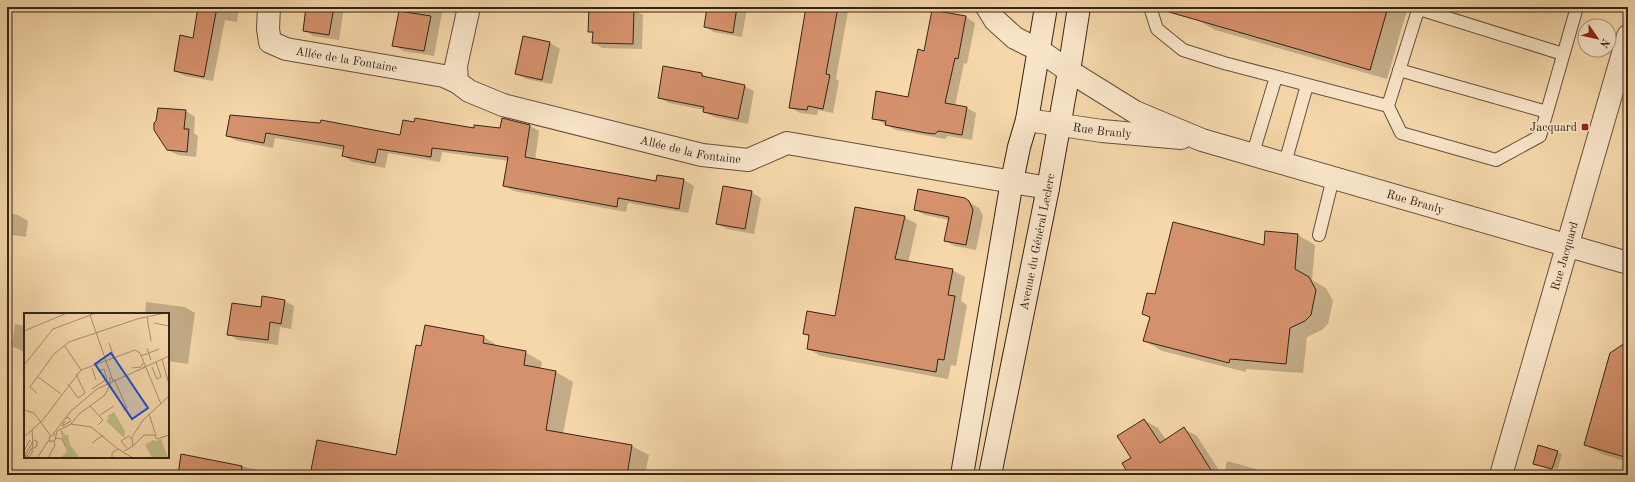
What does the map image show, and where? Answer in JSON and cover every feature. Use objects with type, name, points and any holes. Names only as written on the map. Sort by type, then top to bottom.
[{"type":"street","name":"Allée de la Fontaine","points":[[269,7],[268,29],[270,42],[286,49],[444,76],[457,82],[469,91],[503,105],[702,155],[748,160],[787,143],[1048,188]]},
{"type":"street","points":[[457,82],[456,66],[469,7]]},
{"type":"street","name":"Rue Branly","points":[[987,7],[995,20],[1015,38],[1039,50],[1069,71],[1135,112],[1202,140],[1253,153],[1568,247],[1628,263]]},
{"type":"street","points":[[962,475],[1012,181],[1019,147],[1027,120],[1046,7]]},
{"type":"street","name":"Avenue du Général Leclerc","points":[[990,475],[1048,188],[1069,71],[1078,7]]},
{"type":"street","name":"Rue Jacquard","points":[[1504,474],[1628,36]]},
{"type":"street","name":"Rue Branly","points":[[1027,120],[1060,123],[1102,131],[1202,140]]},
{"type":"lane","points":[[1150,7],[1157,29],[1183,50],[1224,63],[1388,106]]},
{"type":"lane","points":[[1564,54],[1419,8],[1388,106],[1400,133],[1496,160],[1540,136],[1564,54],[1577,7]]},
{"type":"lane","points":[[1399,70],[1547,112]]},
{"type":"lane","points":[[1253,153],[1276,77]]},
{"type":"lane","points":[[1285,163],[1307,85]]},
{"type":"lane","points":[[1319,235],[1333,178]]},
{"type":"building","points":[[198,7],[217,7],[204,77],[174,71],[180,35],[193,38]]},
{"type":"building","points":[[306,7],[334,7],[329,35],[303,31]]},
{"type":"building","points":[[589,7],[634,8],[633,44],[592,43],[593,32],[588,32]]},
{"type":"building","points":[[707,7],[737,7],[733,33],[704,27]]},
{"type":"building","points":[[806,7],[838,7],[826,74],[830,75],[823,109],[808,106],[807,110],[789,108]]},
{"type":"building","points":[[1170,7],[1388,7],[1370,70],[1169,12]]},
{"type":"building","points":[[932,10],[966,16],[958,59],[955,58],[945,103],[967,107],[962,135],[938,131],[935,134],[926,133],[885,125],[886,121],[872,119],[876,91],[908,97],[918,49],[924,51]]},
{"type":"building","points":[[399,11],[431,16],[424,51],[392,46]]},
{"type":"building","points":[[523,36],[550,42],[542,80],[515,74]]},
{"type":"building","points":[[663,66],[702,73],[702,76],[745,85],[738,119],[703,112],[704,107],[658,98]]},
{"type":"building","points":[[158,108],[186,110],[184,129],[189,129],[187,152],[167,150],[154,130],[154,123],[156,121]]},
{"type":"building","points":[[230,115],[320,123],[321,120],[400,135],[403,120],[414,122],[415,118],[474,128],[474,125],[500,128],[502,118],[530,125],[525,157],[656,181],[657,175],[684,179],[679,209],[618,198],[617,207],[503,186],[508,157],[432,148],[431,157],[378,149],[375,163],[342,156],[344,146],[266,133],[264,143],[226,136]]},
{"type":"building","points":[[723,186],[752,191],[745,229],[716,224]]},
{"type":"building","points":[[918,189],[965,198],[969,201],[973,210],[966,245],[944,241],[949,217],[914,210]]},
{"type":"building","points":[[855,207],[905,216],[895,259],[953,269],[948,295],[955,296],[944,360],[938,359],[936,372],[807,349],[809,335],[803,334],[807,311],[835,316]]},
{"type":"building","points":[[1173,222],[1264,245],[1265,231],[1298,234],[1295,269],[1309,277],[1316,290],[1311,315],[1305,321],[1290,328],[1286,364],[1230,359],[1229,363],[1143,341],[1150,317],[1142,314],[1147,293],[1155,294]]},
{"type":"building","points":[[262,296],[285,300],[281,324],[270,322],[268,340],[227,335],[232,303],[261,307]]},
{"type":"building","points":[[425,325],[484,336],[483,343],[526,351],[524,365],[556,371],[546,430],[632,445],[627,475],[310,475],[317,440],[396,455],[416,345],[421,346]]},
{"type":"building","points":[[1628,341],[1628,458],[1584,445],[1610,353]]},
{"type":"building","points":[[1144,419],[1160,443],[1184,427],[1214,475],[1129,475],[1122,463],[1131,458],[1117,436]]},
{"type":"building","points":[[1538,445],[1558,451],[1552,469],[1533,464]]},
{"type":"building","points":[[181,454],[242,466],[241,475],[178,475]]},
{"type":"place","name":"Jacquard","points":[[1585,127]]}]
